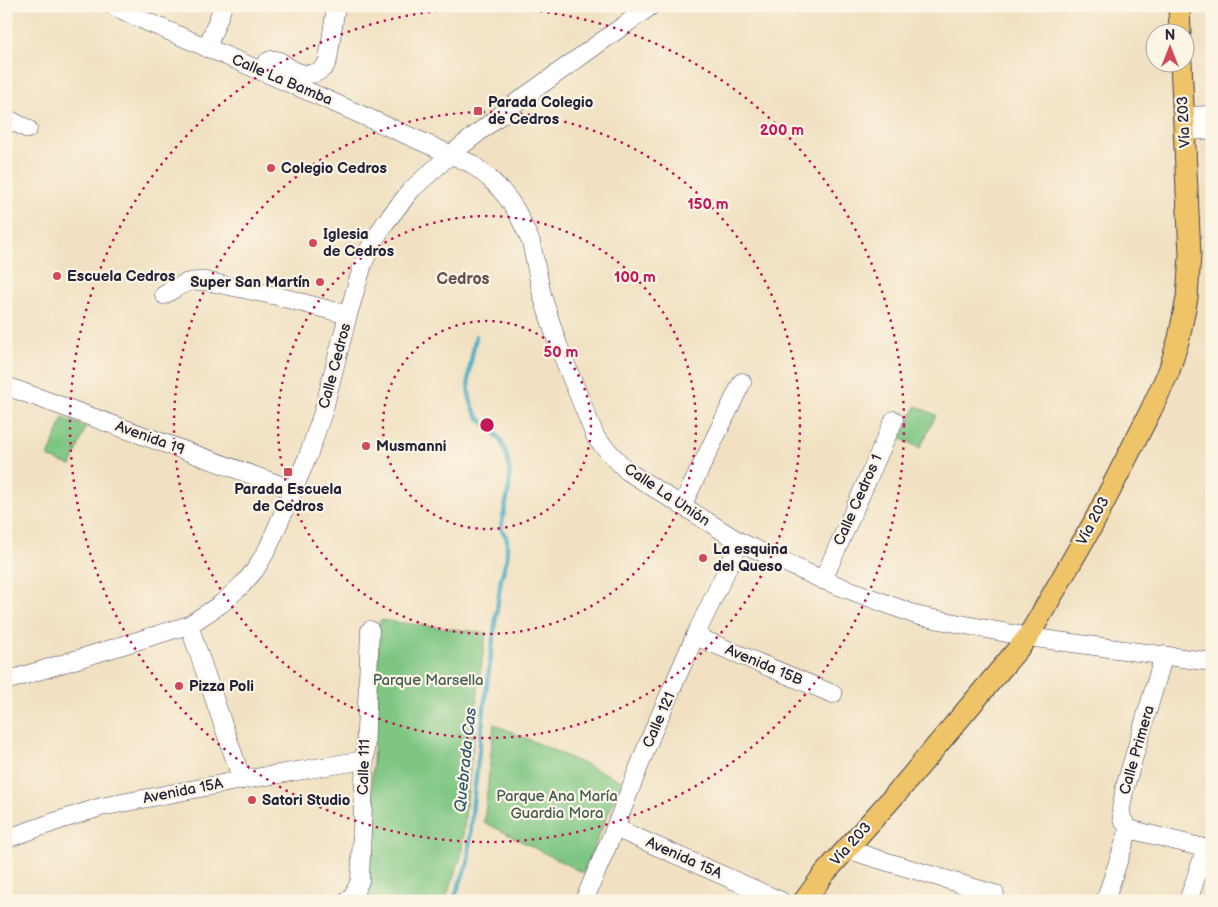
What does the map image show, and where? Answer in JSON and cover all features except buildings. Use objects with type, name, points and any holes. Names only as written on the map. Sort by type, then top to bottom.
[{"type":"main road","points":[[1179,6],[1180,22]]},
{"type":"main road","name":"Vía 203","points":[[804,901],[824,874],[902,787],[1028,637],[1093,524],[1169,371],[1179,338],[1187,298],[1190,255],[1182,72]]},
{"type":"street","name":"Calle La Bamba","points":[[114,6],[450,155]]},
{"type":"street","points":[[207,48],[223,6]]},
{"type":"street","points":[[261,71],[270,60],[282,62],[294,71],[301,73],[308,74],[321,71],[326,66],[328,60],[336,6]]},
{"type":"street","name":"Calle Cedros","points":[[6,681],[189,625],[221,604],[242,584],[255,570],[268,548],[308,456],[323,412],[363,264],[370,247],[385,223],[411,190],[450,155],[517,102],[651,6]]},
{"type":"street","points":[[1185,124],[1212,115]]},
{"type":"street","points":[[6,118],[28,129]]},
{"type":"street","points":[[1185,124],[1212,130]]},
{"type":"street","name":"Calle La Unión","points":[[450,155],[472,164],[489,178],[517,212],[531,242],[542,295],[558,345],[596,438],[627,471],[740,542],[823,580],[919,616],[1028,637],[1212,662]]},
{"type":"street","points":[[164,296],[185,282],[195,280],[206,281],[277,296],[348,315]]},
{"type":"street","points":[[682,506],[742,382]]},
{"type":"street","name":"Avenida 19","points":[[6,386],[294,490]]},
{"type":"street","name":"Calle Cedros 1","points":[[823,580],[894,420]]},
{"type":"street","name":"Calle 121","points":[[584,901],[651,736],[740,542]]},
{"type":"street","points":[[189,625],[242,780]]},
{"type":"street","name":"Calle 111","points":[[347,901],[353,895],[360,881],[370,630]]},
{"type":"street","name":"Avenida 15B","points":[[696,636],[833,694]]},
{"type":"street","name":"Calle Primera","points":[[1129,829],[1122,818],[1121,809],[1125,787],[1164,655]]},
{"type":"street","name":"Avenida 15A","points":[[6,840],[101,806],[364,760]]},
{"type":"street","name":"Avenida 15A","points":[[615,828],[781,901]]},
{"type":"street","points":[[1105,901],[1129,829],[1209,849],[1188,901]]},
{"type":"street","points":[[847,849],[995,894]]},
{"type":"green space","points":[[916,406],[936,415],[920,448],[901,439]]},
{"type":"green space","points":[[63,418],[86,427],[71,466],[48,457]]},
{"type":"green space","name":"Parque Marsella","points":[[380,620],[486,633],[479,682],[461,857],[445,901],[364,901]]},
{"type":"green space","name":"Parque Ana María Guardia Mora","points":[[494,724],[622,781],[583,873],[484,822]]},
{"type":"waterway","name":"Quebrada Cas","points":[[453,901],[468,862],[485,700],[501,579],[507,558],[507,539],[501,528],[510,475],[508,461],[501,441],[477,415],[469,396],[470,366],[476,336]]},
{"type":"place","name":"Parada Colegio de Cedros","points":[[478,111]]},
{"type":"place","name":"Colegio Cedros","points":[[271,168]]},
{"type":"place","name":"Iglesia de Cedros","points":[[313,243]]},
{"type":"place","name":"Escuela Cedros","points":[[57,276]]},
{"type":"place","name":"Super San Martín","points":[[320,282]]},
{"type":"place","name":"Musmanni","points":[[366,446]]},
{"type":"place","name":"Parada Escuela de Cedros","points":[[288,472]]},
{"type":"place","name":"La esquina del Queso","points":[[703,558]]},
{"type":"place","name":"Pizza Poli","points":[[179,686]]},
{"type":"place","name":"Satori Studio","points":[[252,800]]},
{"type":"district","name":"Cedros","points":[[463,279]]}]
